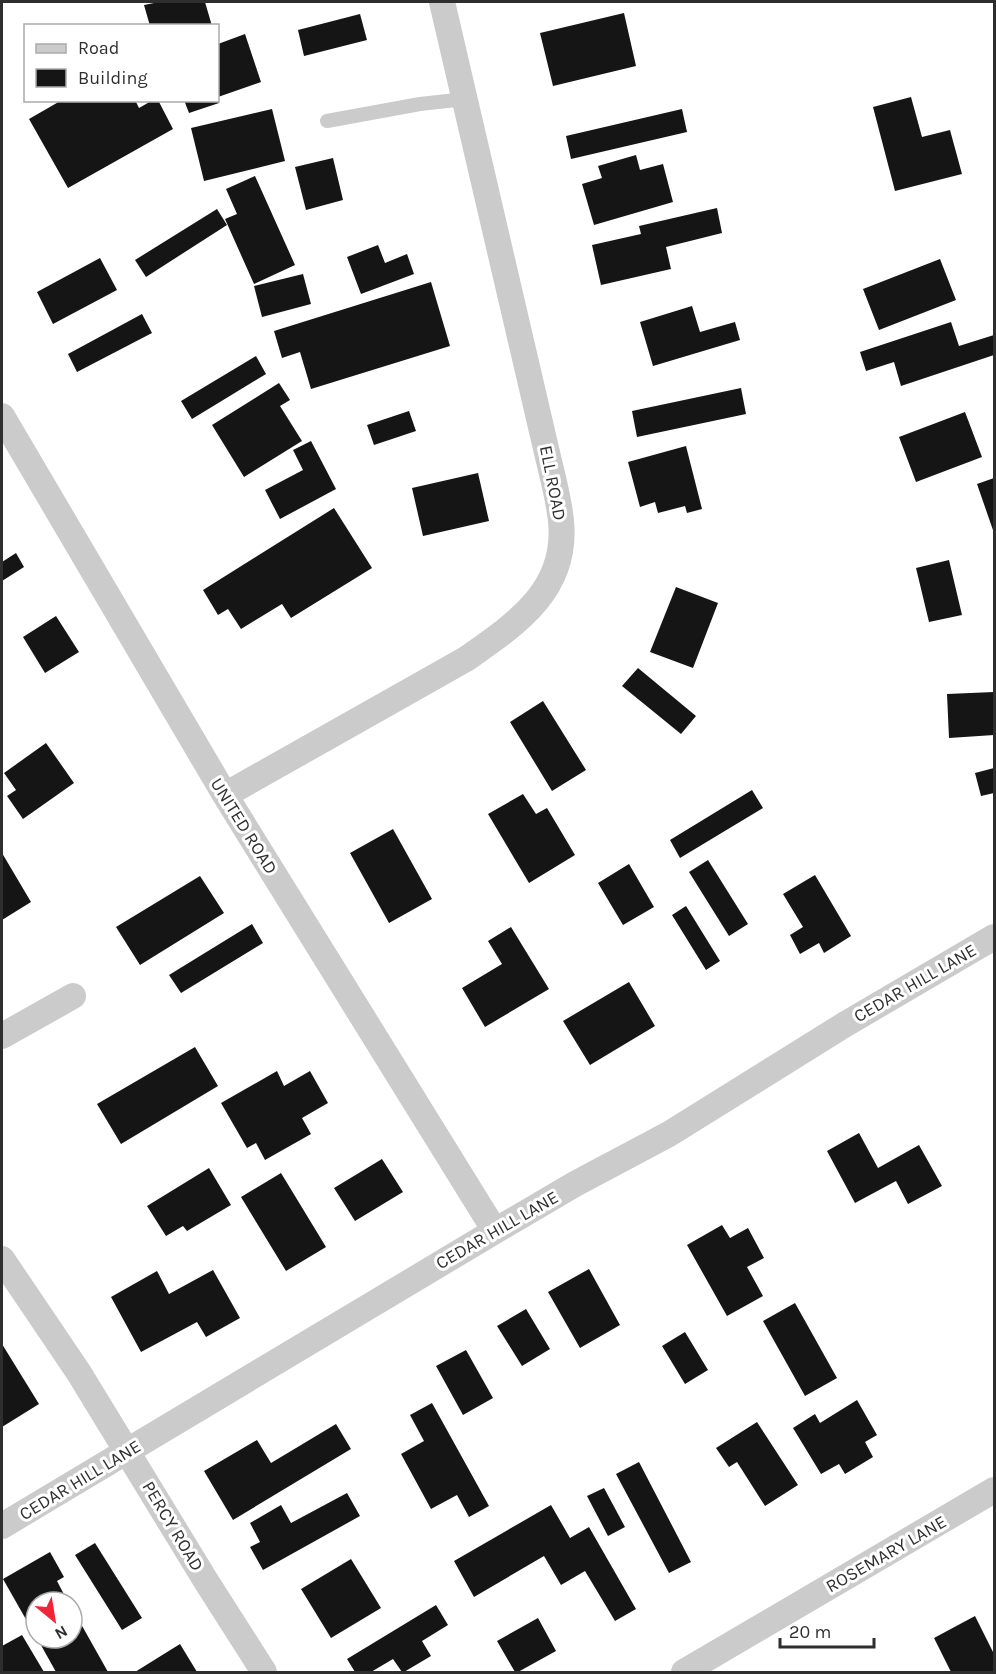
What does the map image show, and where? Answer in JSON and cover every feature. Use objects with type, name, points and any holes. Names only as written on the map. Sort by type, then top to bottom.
[{"type":"street","name":"ELL ROAD","points":[[225,795],[466,659],[504,632],[534,606],[552,580],[561,551],[562,522],[548,457],[442,2]]},
{"type":"street","name":"UNITED ROAD","points":[[2,416],[225,795],[495,1231]]},
{"type":"street","name":"CEDAR HILL LANE","points":[[2,1526],[495,1231],[575,1184],[669,1134],[844,1025],[994,937]]},
{"type":"street","points":[[2,1036],[73,996]]},
{"type":"street","name":"PERCY ROAD","points":[[2,1259],[79,1373],[264,1672]]},
{"type":"street","name":"ROSEMARY LANE","points":[[684,1672],[994,1490]]},
{"type":"lane","points":[[327,121],[420,104],[465,99]]},
{"type":"building","points":[[159,2],[205,2],[211,24],[149,24],[144,5]]},
{"type":"building","points":[[624,13],[636,66],[553,86],[540,33]]},
{"type":"building","points":[[360,14],[367,40],[304,56],[298,30]]},
{"type":"building","points":[[245,34],[261,82],[219,97],[219,44]]},
{"type":"building","points":[[911,97],[922,137],[950,130],[962,174],[895,191],[873,107]]},
{"type":"building","points":[[59,102],[136,102],[139,108],[150,102],[159,102],[173,129],[68,188],[29,119]]},
{"type":"building","points":[[185,102],[219,102],[219,103],[189,113]]},
{"type":"building","points":[[272,109],[285,161],[204,181],[191,128]]},
{"type":"building","points":[[682,109],[687,132],[571,159],[566,136]]},
{"type":"building","points":[[636,155],[640,170],[663,164],[673,202],[594,225],[582,184],[602,178],[598,166]]},
{"type":"building","points":[[333,158],[343,200],[306,210],[295,167]]},
{"type":"building","points":[[255,176],[295,265],[254,284],[225,219],[237,214],[226,189]]},
{"type":"building","points":[[717,208],[722,233],[666,247],[671,269],[601,285],[592,245],[641,234],[639,226]]},
{"type":"building","points":[[217,209],[227,225],[146,277],[135,260]]},
{"type":"building","points":[[378,245],[385,263],[407,254],[414,274],[361,294],[347,257]]},
{"type":"building","points":[[100,258],[117,290],[53,324],[37,292]]},
{"type":"building","points":[[940,259],[956,300],[879,330],[863,289]]},
{"type":"building","points":[[303,274],[311,304],[262,317],[254,286]]},
{"type":"building","points":[[431,282],[450,346],[311,389],[300,352],[282,358],[274,331]]},
{"type":"building","points":[[692,306],[700,332],[735,322],[740,340],[653,366],[640,322]]},
{"type":"building","points":[[142,314],[152,333],[77,372],[68,354]]},
{"type":"building","points":[[951,322],[959,346],[994,335],[994,355],[901,386],[894,362],[866,371],[860,352]]},
{"type":"building","points":[[256,356],[266,374],[192,419],[181,401]]},
{"type":"building","points":[[279,383],[290,400],[280,406],[302,441],[244,477],[212,425]]},
{"type":"building","points":[[741,388],[746,414],[637,437],[632,411]]},
{"type":"building","points":[[409,411],[416,431],[374,445],[367,425]]},
{"type":"building","points":[[965,412],[982,457],[916,482],[899,437]]},
{"type":"building","points":[[311,441],[336,489],[280,519],[265,490],[303,470],[293,450]]},
{"type":"building","points":[[686,446],[702,509],[687,513],[685,506],[658,513],[655,502],[640,507],[628,462]]},
{"type":"building","points":[[478,473],[489,521],[423,536],[412,488]]},
{"type":"building","points":[[994,478],[994,533],[977,484]]},
{"type":"building","points":[[334,508],[372,568],[291,618],[282,604],[241,629],[228,609],[218,615],[203,590]]},
{"type":"building","points":[[16,553],[24,567],[2,581],[2,562]]},
{"type":"building","points":[[949,560],[962,615],[929,622],[916,568]]},
{"type":"building","points":[[676,587],[718,603],[693,668],[650,652]]},
{"type":"building","points":[[56,616],[79,652],[45,673],[23,637]]},
{"type":"building","points":[[638,668],[696,716],[681,734],[622,686]]},
{"type":"building","points":[[994,692],[994,735],[949,738],[947,694]]},
{"type":"building","points":[[543,701],[586,770],[552,791],[510,722]]},
{"type":"building","points":[[46,743],[74,783],[23,819],[7,796],[16,790],[4,773]]},
{"type":"building","points":[[994,768],[994,793],[981,796],[975,773]]},
{"type":"building","points":[[752,790],[763,808],[680,858],[670,840]]},
{"type":"building","points":[[523,794],[536,814],[547,808],[575,855],[529,883],[488,814]]},
{"type":"building","points":[[393,829],[432,899],[389,923],[350,853]]},
{"type":"building","points":[[2,853],[31,902],[2,920]]},
{"type":"building","points":[[708,860],[748,924],[729,936],[689,872]]},
{"type":"building","points":[[629,864],[654,907],[623,925],[598,883]]},
{"type":"building","points":[[815,875],[851,936],[824,953],[819,943],[800,954],[790,935],[803,927],[783,894]]},
{"type":"building","points":[[200,876],[224,913],[140,965],[116,927]]},
{"type":"building","points":[[686,906],[720,961],[706,970],[672,915]]},
{"type":"building","points":[[252,924],[263,943],[181,993],[169,975]]},
{"type":"building","points":[[511,927],[549,989],[485,1027],[462,988],[502,964],[488,941]]},
{"type":"building","points":[[629,982],[655,1026],[590,1065],[563,1021]]},
{"type":"building","points":[[195,1047],[218,1086],[121,1144],[97,1104]]},
{"type":"building","points":[[277,1071],[284,1086],[310,1071],[328,1103],[302,1118],[311,1134],[265,1160],[256,1143],[247,1148],[221,1103]]},
{"type":"building","points":[[859,1133],[878,1168],[919,1145],[942,1186],[908,1204],[896,1181],[855,1203],[827,1151]]},
{"type":"building","points":[[382,1159],[403,1192],[355,1221],[334,1188]]},
{"type":"building","points":[[209,1168],[231,1205],[187,1231],[183,1226],[166,1236],[147,1206]]},
{"type":"building","points":[[281,1173],[326,1247],[286,1271],[241,1197]]},
{"type":"building","points":[[722,1225],[730,1238],[748,1228],[764,1258],[747,1267],[763,1296],[727,1316],[687,1245]]},
{"type":"building","points":[[589,1269],[620,1325],[580,1348],[548,1292]]},
{"type":"building","points":[[213,1270],[240,1318],[206,1337],[197,1322],[141,1352],[111,1297],[157,1271],[169,1294]]},
{"type":"building","points":[[795,1303],[837,1378],[805,1396],[763,1321]]},
{"type":"building","points":[[526,1309],[550,1349],[522,1366],[497,1326]]},
{"type":"building","points":[[685,1332],[708,1370],[685,1384],[662,1346]]},
{"type":"building","points":[[2,1344],[39,1404],[2,1427]]},
{"type":"building","points":[[466,1350],[493,1398],[463,1415],[436,1366]]},
{"type":"building","points":[[857,1400],[877,1435],[865,1442],[873,1457],[845,1474],[839,1464],[821,1474],[793,1428],[815,1414],[820,1423]]},
{"type":"building","points":[[432,1403],[489,1506],[469,1517],[457,1495],[431,1509],[401,1454],[424,1441],[410,1415]]},
{"type":"building","points":[[757,1422],[798,1485],[765,1506],[737,1462],[729,1467],[716,1448]]},
{"type":"building","points":[[336,1424],[351,1449],[233,1520],[204,1471],[257,1440],[271,1463]]},
{"type":"building","points":[[639,1462],[691,1562],[669,1573],[616,1474]]},
{"type":"building","points":[[604,1488],[625,1527],[608,1536],[587,1496]]},
{"type":"building","points":[[347,1493],[360,1516],[263,1570],[250,1547],[260,1542],[250,1523],[281,1505],[291,1523]]},
{"type":"building","points":[[551,1505],[570,1538],[589,1527],[636,1609],[615,1621],[585,1571],[561,1585],[544,1556],[474,1597],[454,1561]]},
{"type":"building","points":[[95,1543],[142,1618],[122,1630],[75,1555]]},
{"type":"building","points":[[50,1552],[64,1577],[57,1581],[62,1590],[24,1590],[24,1616],[3,1579]]},
{"type":"building","points":[[351,1559],[381,1608],[331,1638],[301,1589]]},
{"type":"building","points":[[436,1605],[448,1625],[422,1641],[431,1656],[404,1672],[393,1659],[371,1672],[355,1672],[347,1659]]},
{"type":"building","points":[[975,1616],[994,1654],[994,1672],[951,1672],[934,1638]]},
{"type":"building","points":[[538,1618],[556,1651],[515,1672],[497,1641]]},
{"type":"building","points":[[84,1629],[108,1672],[56,1672],[44,1650],[84,1650]]},
{"type":"building","points":[[22,1635],[24,1650],[31,1650],[44,1672],[2,1672],[2,1646]]},
{"type":"building","points":[[180,1644],[197,1672],[135,1672]]}]
